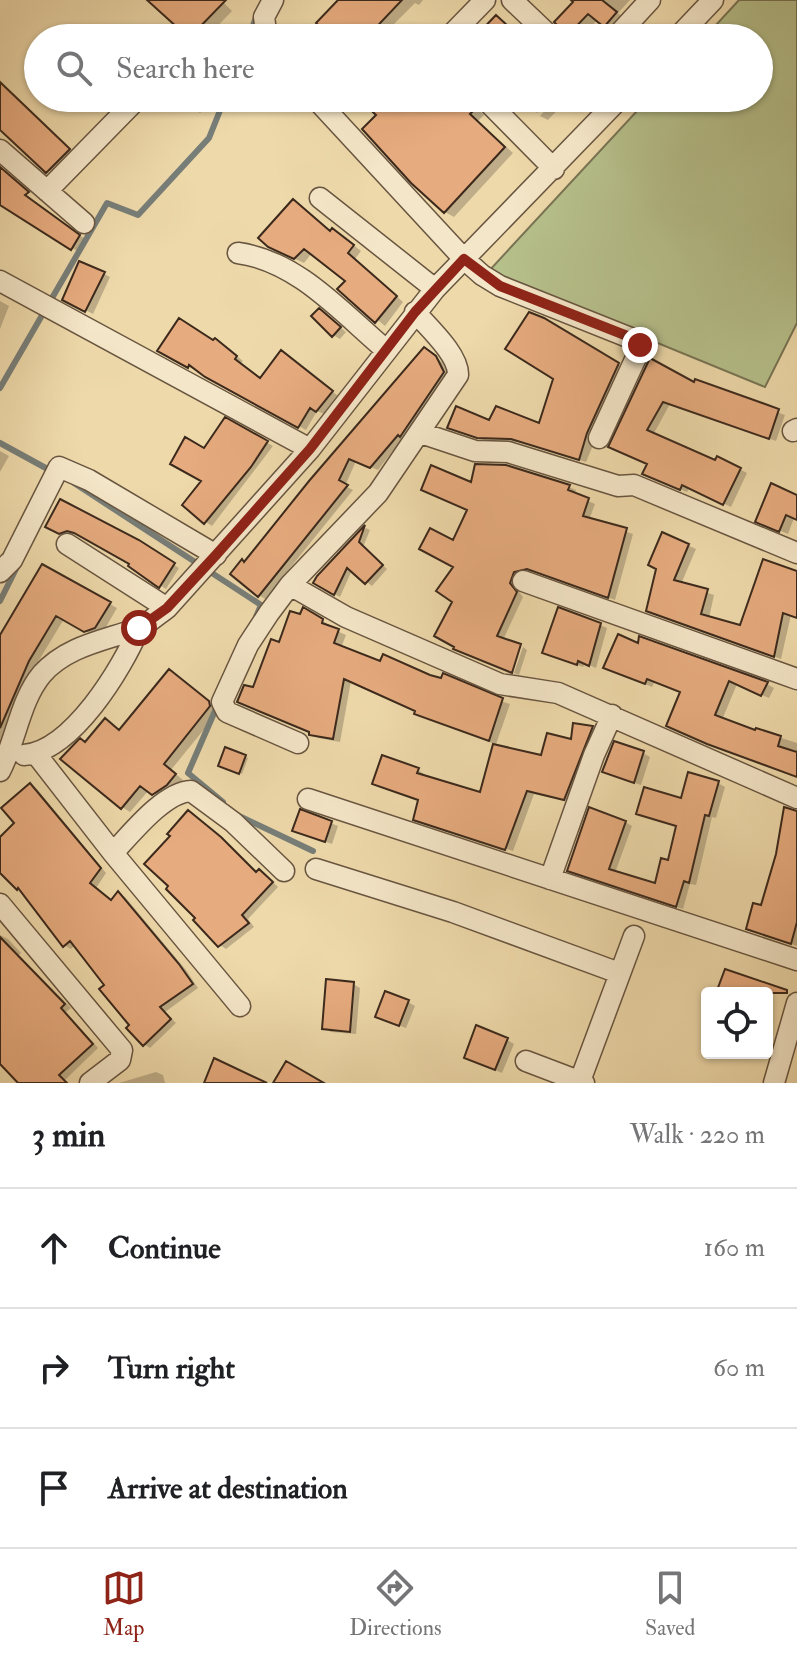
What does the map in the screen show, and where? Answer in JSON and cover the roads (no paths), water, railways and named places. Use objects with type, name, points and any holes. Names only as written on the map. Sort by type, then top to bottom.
[{"type":"street","points":[[265,24],[264,17],[273,0]]},
{"type":"street","points":[[462,24],[485,0]]},
{"type":"street","points":[[512,0],[537,24]]},
{"type":"street","points":[[628,24],[650,0]]},
{"type":"street","points":[[689,24],[707,2]]},
{"type":"street","points":[[47,191],[124,112]]},
{"type":"street","points":[[328,112],[464,259],[500,286],[638,341],[639,351],[599,438]]},
{"type":"street","points":[[498,112],[554,169]]},
{"type":"street","points":[[4,763],[30,694],[42,675],[77,648],[139,628],[167,608],[310,449],[435,289],[607,112]]},
{"type":"street","points":[[0,150],[84,223]]},
{"type":"street","points":[[320,198],[435,289]]},
{"type":"street","points":[[238,253],[269,261],[299,277],[386,350]]},
{"type":"street","points":[[0,281],[310,449]]},
{"type":"street","points":[[298,743],[229,713],[222,706],[248,645],[290,585],[378,493],[458,375],[453,357],[415,312]]},
{"type":"street","points":[[421,433],[475,451],[508,452],[618,486],[634,485],[797,553]]},
{"type":"street","points":[[0,572],[12,560],[54,472],[63,468],[89,480],[207,565]]},
{"type":"street","points":[[67,544],[167,608]]},
{"type":"street","points":[[523,581],[797,679]]},
{"type":"street","points":[[290,585],[346,617],[500,684],[558,693],[797,798]]},
{"type":"street","points":[[4,763],[36,754],[68,732],[92,706],[130,649],[139,628]]},
{"type":"street","points":[[550,879],[594,755],[612,715]]},
{"type":"street","points":[[36,754],[113,853],[240,1006]]},
{"type":"street","points":[[113,853],[148,816],[176,794],[191,791],[233,822],[284,871]]},
{"type":"street","points":[[308,799],[797,960]]},
{"type":"street","points":[[316,869],[453,912],[619,973]]},
{"type":"street","points":[[0,904],[122,1050],[120,1060],[90,1083]]},
{"type":"street","points":[[526,1061],[582,1082],[634,936]]},
{"type":"street","points":[[774,1083],[791,1046],[797,1003]]},
{"type":"waterway","points":[[253,24],[257,15]]},
{"type":"waterway","points":[[0,388],[107,203],[138,215],[209,138],[219,112]]},
{"type":"waterway","points":[[0,443],[53,472]]},
{"type":"waterway","points":[[74,483],[261,605],[256,617]]},
{"type":"waterway","points":[[0,601],[18,565]]},
{"type":"waterway","points":[[218,704],[188,773],[223,802]]},
{"type":"waterway","points":[[237,815],[313,851]]}]
